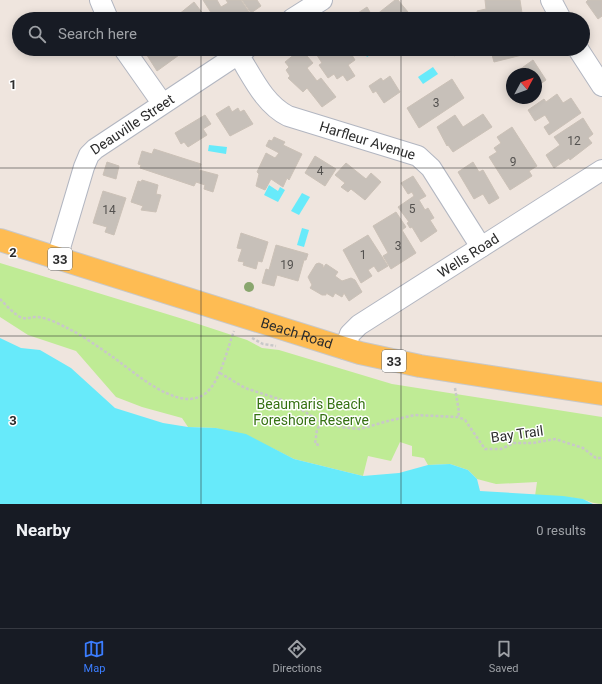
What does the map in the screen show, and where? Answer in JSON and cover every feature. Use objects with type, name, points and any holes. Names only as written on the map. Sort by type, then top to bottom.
[{"type":"main road","name":"Beach Road","points":[[0,240],[345,349],[420,366],[602,394]]},
{"type":"street","points":[[100,0],[105,12]]},
{"type":"street","points":[[303,12],[322,0]]},
{"type":"street","points":[[551,0],[557,12]]},
{"type":"street","points":[[129,56],[162,103]]},
{"type":"street","name":"Deauville Street","points":[[57,258],[89,155],[102,143],[234,56]]},
{"type":"street","name":"Harfleur Avenue","points":[[245,56],[267,100],[278,111],[288,116],[418,156],[431,168],[481,247]]},
{"type":"street","points":[[583,56],[602,86]]},
{"type":"street","name":"Wells Road","points":[[345,349],[350,334],[359,325],[602,170]]},
{"type":"path","points":[[0,299],[20,317],[49,320],[71,330],[111,355],[138,377],[185,399],[202,395],[215,383],[220,373],[221,364],[234,331]]},
{"type":"path","points":[[220,373],[257,393],[291,403],[321,422],[341,427],[360,429],[415,415],[458,417],[459,412],[455,390]]},
{"type":"path","name":"Bay Trail","points":[[458,417],[465,420],[485,449],[501,449],[514,443],[537,443],[555,439],[583,448],[596,458],[602,458]]},
{"type":"path","points":[[319,445],[315,444],[317,430],[321,422]]},
{"type":"green space","name":"Beaumaris Beach Foreshore Reserve","points":[[0,263],[183,319],[247,340],[262,348],[279,350],[392,384],[602,417],[602,504],[569,497],[535,496],[537,482],[496,484],[477,479],[468,470],[450,464],[428,465],[424,458],[412,456],[412,446],[400,442],[391,461],[368,456],[363,476],[294,459],[272,448],[216,428],[188,427],[182,418],[142,407],[116,397],[76,351],[28,335],[0,317]]},
{"type":"water","points":[[433,67],[438,74],[423,84],[418,77]]},
{"type":"water","points":[[209,145],[227,147],[226,154],[208,151]]},
{"type":"water","points":[[269,185],[278,191],[280,187],[285,190],[278,202],[264,195]]},
{"type":"water","points":[[302,193],[310,197],[299,215],[291,211]]},
{"type":"water","points":[[302,228],[309,230],[304,247],[297,245]]},
{"type":"water","points":[[0,338],[21,348],[40,350],[71,368],[115,408],[163,423],[188,427],[216,428],[246,434],[294,459],[363,476],[399,473],[428,465],[450,464],[468,470],[477,479],[480,491],[563,496],[583,499],[593,504],[0,504]]},
{"type":"building","points":[[203,0],[217,0],[221,7],[228,3],[226,0],[241,0],[249,12],[211,12]]},
{"type":"building","points":[[242,0],[257,0],[261,6],[250,12]]},
{"type":"building","points":[[395,0],[398,0],[408,12],[380,12]]},
{"type":"building","points":[[485,0],[520,0],[522,12],[477,12],[486,9]]},
{"type":"building","points":[[588,0],[602,0],[602,16],[598,19],[586,2]]},
{"type":"building","points":[[194,2],[202,12],[182,12]]},
{"type":"building","points":[[367,7],[370,12],[360,12]]},
{"type":"building","points":[[147,56],[178,56],[157,71]]},
{"type":"building","points":[[292,56],[307,56],[313,63],[307,68],[317,81],[321,78],[336,97],[322,107],[307,88],[303,92],[288,78],[290,76],[286,70],[289,67],[285,62]]},
{"type":"building","points":[[318,56],[352,56],[355,60],[348,65],[355,76],[347,81],[343,75],[337,79],[334,74],[328,78],[319,65],[322,63]]},
{"type":"building","points":[[492,56],[518,56],[494,62]]},
{"type":"building","points":[[533,60],[538,68],[522,68]]},
{"type":"building","points":[[542,74],[546,80],[542,83]]},
{"type":"building","points":[[390,76],[400,92],[384,103],[376,91],[373,93],[369,86],[381,78],[383,81]]},
{"type":"building","points":[[452,79],[464,98],[419,128],[407,108]]},
{"type":"building","points":[[557,94],[563,103],[571,98],[581,113],[549,135],[544,127],[550,123],[545,115],[535,121],[528,110],[537,104],[542,104],[542,100],[544,99],[546,102]]},
{"type":"building","points":[[229,106],[232,112],[238,108],[240,112],[244,110],[253,124],[230,136],[216,114]]},
{"type":"building","points":[[483,114],[492,127],[453,152],[448,145],[447,146],[437,127],[455,115],[463,127]]},
{"type":"building","points":[[205,115],[211,124],[203,129],[207,135],[188,147],[184,142],[181,144],[175,133]]},
{"type":"building","points":[[583,118],[593,134],[588,138],[592,143],[570,160],[569,158],[554,168],[546,155],[560,145],[554,137]]},
{"type":"building","points":[[512,127],[537,166],[529,171],[532,176],[510,190],[489,157],[497,152],[494,148],[501,143],[497,137]]},
{"type":"building","points":[[274,137],[285,142],[283,145],[302,154],[289,180],[287,178],[283,187],[271,179],[265,190],[256,186],[259,174],[257,172],[266,153],[275,158],[279,153],[266,146],[269,140],[272,141]]},
{"type":"building","points":[[154,149],[201,164],[199,170],[218,175],[213,192],[204,189],[205,185],[196,182],[194,186],[140,168],[141,165],[138,164],[142,151],[152,154]]},
{"type":"building","points":[[315,156],[336,169],[325,186],[305,173]]},
{"type":"building","points":[[107,162],[119,166],[116,179],[103,175]]},
{"type":"building","points":[[473,162],[479,172],[483,170],[499,198],[489,204],[483,194],[474,199],[458,172]]},
{"type":"building","points":[[346,163],[366,179],[371,173],[381,182],[365,200],[351,189],[348,192],[341,187],[345,183],[335,175]]},
{"type":"building","points":[[413,176],[426,196],[419,200],[425,210],[428,208],[434,218],[430,220],[437,231],[421,242],[412,227],[410,228],[407,223],[409,222],[398,207],[414,196],[412,192],[408,194],[401,183]]},
{"type":"building","points":[[142,180],[158,185],[156,194],[161,195],[156,212],[141,210],[143,206],[131,202],[138,181],[141,182]]},
{"type":"building","points":[[103,191],[126,198],[114,235],[105,232],[107,227],[93,223]]},
{"type":"building","points":[[396,212],[406,227],[402,230],[416,253],[391,269],[383,256],[388,253],[373,226]]},
{"type":"building","points":[[241,233],[268,242],[262,262],[258,261],[256,269],[243,265],[244,262],[238,261],[242,249],[237,248]]},
{"type":"building","points":[[368,235],[388,266],[378,272],[374,266],[368,270],[372,276],[361,283],[343,250]]},
{"type":"building","points":[[276,245],[308,254],[306,260],[304,260],[298,281],[277,275],[274,286],[262,283],[266,269],[269,270]]},
{"type":"building","points":[[319,263],[323,265],[323,268],[326,264],[338,272],[335,276],[342,281],[351,278],[355,280],[362,292],[349,301],[344,293],[342,297],[335,293],[333,297],[326,293],[326,295],[322,295],[310,288],[312,285],[308,277],[316,264]]}]
